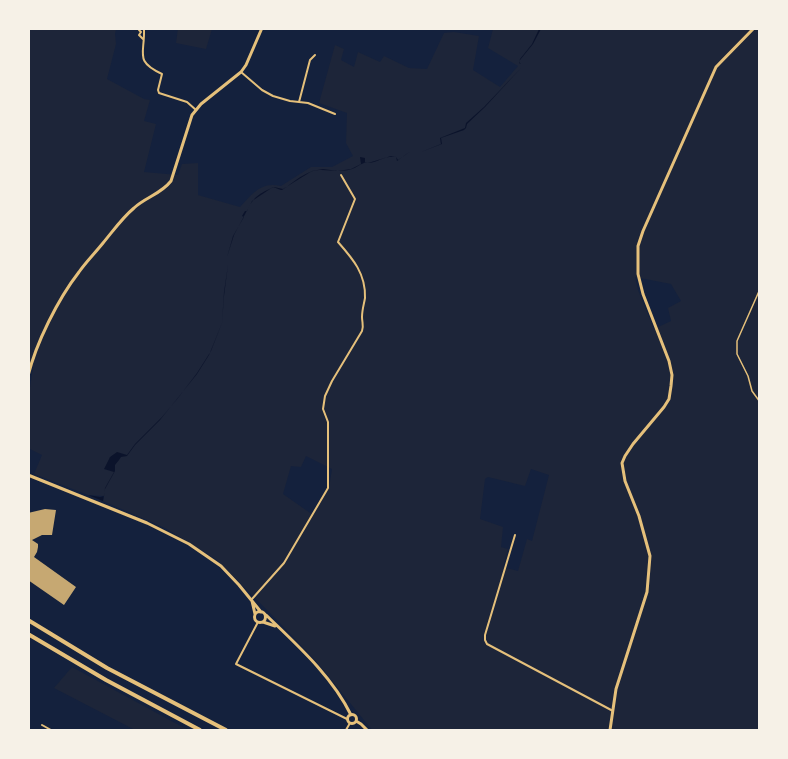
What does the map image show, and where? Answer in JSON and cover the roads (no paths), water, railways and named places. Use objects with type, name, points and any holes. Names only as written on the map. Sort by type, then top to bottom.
[{"type":"highway","points":[[28,620],[107,668],[226,730]]},
{"type":"highway","points":[[28,634],[106,680],[200,730]]},
{"type":"street","points":[[28,376],[50,320],[63,295],[79,272],[134,207],[159,193],[171,181],[190,120],[196,110],[241,72],[262,28]]},
{"type":"street","points":[[610,730],[616,689],[647,592],[650,556],[639,516],[625,481],[622,464],[633,444],[664,407],[669,399],[672,386],[669,361],[643,294],[638,274],[638,246],[712,73],[754,28]]},
{"type":"street","points":[[143,39],[143,57],[146,65],[163,76],[159,93],[187,102],[196,110]]},
{"type":"street","points":[[299,102],[310,60],[315,55]]},
{"type":"street","points":[[241,72],[273,96],[308,103],[334,114]]},
{"type":"street","points":[[252,599],[284,563],[328,488],[328,422],[323,409],[325,396],[364,325],[362,319],[365,298],[361,272],[338,242],[355,200],[341,175]]},
{"type":"street","points":[[28,476],[147,523],[205,554],[220,566],[252,599],[261,612],[318,669],[344,701],[351,715],[355,716],[356,721],[367,730]]},
{"type":"street","points":[[515,535],[485,640],[488,644],[612,711]]},
{"type":"street","points":[[252,599],[255,618],[258,622]]},
{"type":"street","points":[[255,614],[261,612]]},
{"type":"street","points":[[263,622],[266,615]]},
{"type":"street","points":[[258,622],[268,622],[280,629]]},
{"type":"street","points":[[258,622],[236,664],[349,721],[354,723],[356,721]]},
{"type":"street","points":[[346,730],[351,715]]},
{"type":"street","points":[[42,725],[51,730]]}]
